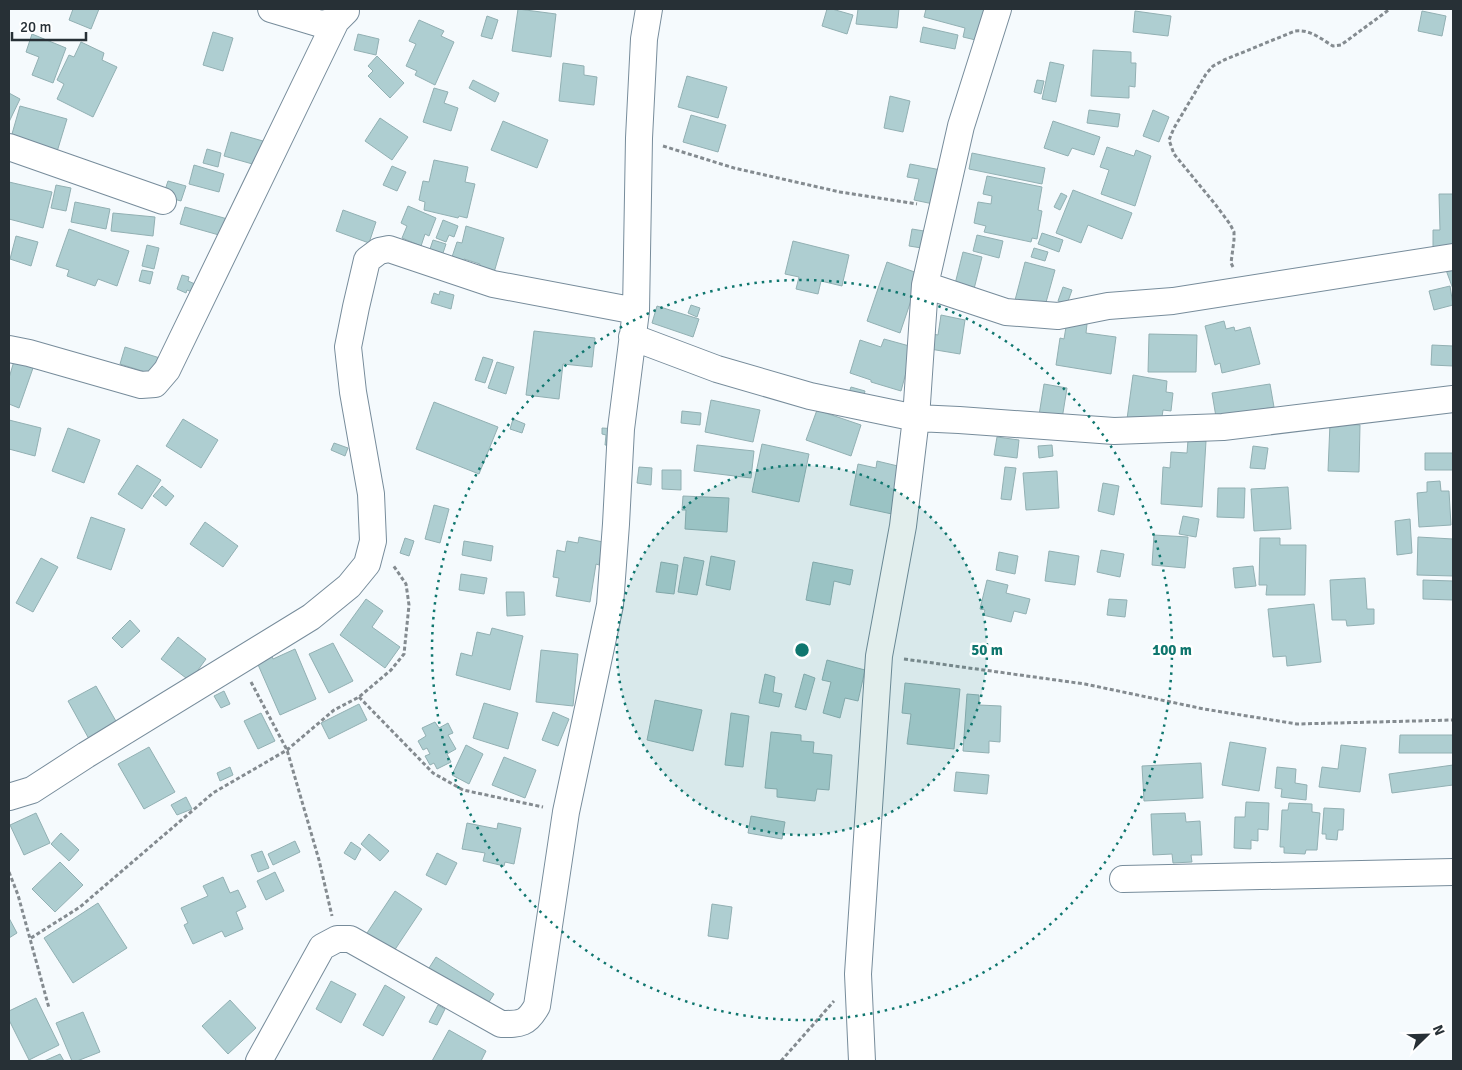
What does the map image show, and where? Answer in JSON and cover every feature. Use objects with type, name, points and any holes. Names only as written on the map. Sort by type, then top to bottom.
[{"type":"street","points":[[271,9],[321,24],[342,15]]},
{"type":"street","points":[[259,1061],[322,946],[337,939],[350,940],[501,1024],[519,1024],[532,1016],[537,1006],[566,812],[610,605],[621,430],[636,311],[638,138],[644,39],[649,9]]},
{"type":"street","points":[[862,1061],[858,974],[879,656],[903,526],[916,418],[925,285],[961,126],[998,9]]},
{"type":"street","points":[[9,349],[30,353],[141,385],[155,384],[167,370],[342,15]]},
{"type":"street","points":[[9,147],[163,202]]},
{"type":"street","points":[[9,797],[32,790],[311,617],[349,586],[367,564],[373,541],[371,494],[353,392],[348,348],[368,260],[379,251],[389,249],[493,284],[636,311]]},
{"type":"street","points":[[925,285],[1006,312],[1058,316],[1108,306],[1173,301],[1453,257]]},
{"type":"street","points":[[632,337],[717,369],[810,396],[916,418],[1114,431],[1222,427],[1453,399]]},
{"type":"street","points":[[1123,879],[1453,872]]},
{"type":"path","points":[[1244,290],[1231,263],[1234,232],[1215,204],[1174,154],[1169,140],[1174,128],[1206,74],[1213,66],[1295,31],[1303,30],[1310,32],[1333,46],[1341,44],[1390,9]]},
{"type":"path","points":[[638,138],[743,170],[840,192],[943,208]]},
{"type":"path","points":[[30,938],[80,907],[213,793],[287,750],[334,710],[359,697],[391,670],[404,654],[409,605],[406,584],[395,567],[373,541]]},
{"type":"path","points":[[879,656],[1085,684],[1204,709],[1297,724],[1453,720]]},
{"type":"path","points":[[240,662],[287,750],[319,860],[337,939]]},
{"type":"path","points":[[359,697],[433,773],[463,790],[566,812]]},
{"type":"path","points":[[9,872],[18,895],[49,1008]]},
{"type":"path","points":[[781,1061],[858,974]]},
{"type":"building","points":[[73,9],[99,9],[91,29],[69,20]]},
{"type":"building","points":[[518,9],[556,14],[551,57],[512,51]]},
{"type":"building","points":[[827,9],[853,15],[847,34],[822,26]]},
{"type":"building","points":[[858,9],[899,9],[897,28],[856,24]]},
{"type":"building","points":[[926,9],[992,9],[984,42],[963,37],[965,28],[924,17]]},
{"type":"building","points":[[1135,11],[1171,16],[1168,36],[1133,32]]},
{"type":"building","points":[[1422,11],[1446,16],[1442,36],[1418,31]]},
{"type":"building","points":[[487,16],[498,20],[492,39],[481,36]]},
{"type":"building","points":[[419,20],[444,31],[441,36],[454,42],[435,85],[415,75],[417,71],[406,66],[416,44],[409,41]]},
{"type":"building","points":[[923,27],[958,35],[955,49],[920,42]]},
{"type":"building","points":[[213,32],[233,38],[223,71],[203,65]]},
{"type":"building","points":[[32,34],[66,48],[53,83],[32,75],[39,57],[26,52]]},
{"type":"building","points":[[358,34],[379,39],[376,55],[354,50]]},
{"type":"building","points":[[81,42],[104,53],[102,60],[117,67],[93,117],[57,99],[64,84],[57,80],[69,55],[74,57]]},
{"type":"building","points":[[1093,50],[1131,52],[1131,63],[1136,63],[1135,87],[1129,86],[1129,98],[1091,96]]},
{"type":"building","points":[[377,56],[404,83],[390,98],[368,76],[373,71],[368,66]]},
{"type":"building","points":[[1050,62],[1064,65],[1056,102],[1042,99]]},
{"type":"building","points":[[563,63],[584,66],[584,75],[597,77],[594,105],[559,101]]},
{"type":"building","points":[[687,76],[727,87],[718,118],[678,107]]},
{"type":"building","points":[[473,80],[499,93],[495,102],[469,88]]},
{"type":"building","points":[[1037,80],[1044,81],[1041,94],[1034,92]]},
{"type":"building","points":[[434,88],[448,92],[444,103],[458,108],[451,131],[423,122]]},
{"type":"building","points":[[9,93],[20,99],[9,122]]},
{"type":"building","points":[[890,96],[910,101],[903,132],[884,128]]},
{"type":"building","points":[[20,106],[67,119],[56,155],[10,141]]},
{"type":"building","points":[[1089,110],[1120,114],[1118,127],[1087,123]]},
{"type":"building","points":[[1153,110],[1169,117],[1159,142],[1143,136]]},
{"type":"building","points":[[691,115],[726,125],[718,152],[683,142]]},
{"type":"building","points":[[380,118],[408,137],[392,160],[365,141]]},
{"type":"building","points":[[503,121],[548,140],[537,168],[491,150]]},
{"type":"building","points":[[1053,121],[1100,137],[1094,155],[1072,148],[1068,156],[1044,148]]},
{"type":"building","points":[[231,132],[263,141],[256,165],[224,156]]},
{"type":"building","points":[[1107,147],[1134,156],[1136,150],[1151,156],[1135,206],[1101,194],[1109,170],[1100,167]]},
{"type":"building","points":[[207,149],[221,153],[218,167],[203,163]]},
{"type":"building","points":[[972,153],[1045,168],[1042,184],[969,169]]},
{"type":"building","points":[[434,160],[468,167],[465,182],[475,184],[467,218],[459,216],[458,218],[424,210],[425,202],[419,200],[423,181],[429,182]]},
{"type":"building","points":[[910,164],[946,171],[938,205],[914,200],[919,179],[907,177]]},
{"type":"building","points":[[194,165],[224,174],[219,192],[189,184]]},
{"type":"building","points":[[392,166],[406,172],[397,191],[383,185]]},
{"type":"building","points":[[987,176],[1042,187],[1038,210],[1042,211],[1037,239],[1032,238],[1031,242],[984,232],[986,226],[974,223],[978,202],[991,204],[992,196],[983,194]]},
{"type":"building","points":[[168,181],[186,186],[181,201],[163,196]]},
{"type":"building","points":[[9,182],[52,192],[43,228],[9,219]]},
{"type":"building","points":[[56,185],[71,188],[66,211],[51,208]]},
{"type":"building","points":[[1073,190],[1132,213],[1122,239],[1088,225],[1081,243],[1056,233]]},
{"type":"building","points":[[1061,193],[1067,196],[1060,210],[1054,207]]},
{"type":"building","points":[[1439,194],[1453,194],[1453,249],[1433,249],[1433,230],[1440,230]]},
{"type":"building","points":[[75,202],[110,209],[106,229],[71,222]]},
{"type":"building","points":[[408,206],[436,218],[429,236],[425,234],[421,246],[402,238],[407,226],[401,223]]},
{"type":"building","points":[[185,207],[231,220],[226,237],[180,224]]},
{"type":"building","points":[[343,210],[376,222],[369,243],[336,231]]},
{"type":"building","points":[[113,213],[155,217],[153,236],[111,231]]},
{"type":"building","points":[[443,220],[458,226],[454,237],[449,235],[446,242],[436,238]]},
{"type":"building","points":[[466,226],[504,238],[493,276],[479,271],[480,264],[464,259],[463,263],[451,260],[457,242],[462,243]]},
{"type":"building","points":[[69,229],[129,251],[117,286],[98,279],[95,286],[67,276],[69,270],[56,266]]},
{"type":"building","points":[[912,229],[930,232],[928,249],[909,246]]},
{"type":"building","points":[[1042,233],[1063,240],[1059,252],[1038,244]]},
{"type":"building","points":[[977,235],[1003,241],[999,258],[973,251]]},
{"type":"building","points":[[16,236],[38,242],[31,266],[10,259]]},
{"type":"building","points":[[433,240],[446,244],[442,256],[429,252]]},
{"type":"building","points":[[793,241],[849,255],[842,286],[821,281],[818,294],[796,289],[799,277],[785,274]]},
{"type":"building","points":[[147,245],[159,248],[154,269],[142,266]]},
{"type":"building","points":[[1034,248],[1048,252],[1045,261],[1031,257]]},
{"type":"building","points":[[963,252],[982,257],[973,293],[954,288]]},
{"type":"building","points":[[887,262],[920,274],[900,333],[867,321]]},
{"type":"building","points":[[1025,262],[1055,270],[1045,306],[1014,304]]},
{"type":"building","points":[[1453,267],[1453,289],[1446,270]]},
{"type":"building","points":[[142,270],[153,272],[150,284],[139,281]]},
{"type":"building","points":[[182,275],[189,277],[188,281],[195,284],[192,292],[187,290],[186,293],[177,289]]},
{"type":"building","points":[[1450,286],[1453,305],[1434,310],[1429,291]]},
{"type":"building","points":[[1063,287],[1072,290],[1067,304],[1058,301]]},
{"type":"building","points":[[440,291],[454,295],[451,309],[431,303],[434,293],[439,295]]},
{"type":"building","points":[[691,305],[700,308],[697,317],[688,313]]},
{"type":"building","points":[[657,306],[699,319],[693,337],[652,323]]},
{"type":"building","points":[[941,315],[965,320],[960,354],[930,349],[932,334],[938,335]]},
{"type":"building","points":[[1067,321],[1087,324],[1086,333],[1116,337],[1111,374],[1056,365],[1060,338],[1064,339]]},
{"type":"building","points":[[1224,321],[1226,329],[1234,327],[1235,331],[1250,327],[1260,364],[1222,373],[1220,363],[1215,365],[1205,326]]},
{"type":"building","points":[[534,331],[595,338],[592,367],[563,364],[559,399],[526,395]]},
{"type":"building","points":[[1149,334],[1197,335],[1196,372],[1148,372]]},
{"type":"building","points":[[884,339],[913,347],[901,391],[850,373],[860,340],[881,347]]},
{"type":"building","points":[[1432,345],[1453,346],[1453,366],[1431,365]]},
{"type":"building","points":[[125,347],[163,359],[158,376],[120,364]]},
{"type":"building","points":[[483,357],[493,360],[485,383],[475,380]]},
{"type":"building","points":[[14,361],[33,368],[19,408],[9,404],[9,378]]},
{"type":"building","points":[[497,362],[514,367],[506,394],[488,388]]},
{"type":"building","points":[[1133,375],[1167,381],[1166,392],[1173,393],[1171,411],[1163,410],[1161,424],[1127,419]]},
{"type":"building","points":[[1044,384],[1067,388],[1062,419],[1039,415]]},
{"type":"building","points":[[1270,384],[1274,407],[1216,417],[1212,393]]},
{"type":"building","points":[[851,387],[865,391],[862,403],[847,398]]},
{"type":"building","points":[[711,400],[760,410],[753,442],[705,432]]},
{"type":"building","points":[[434,402],[498,427],[479,474],[416,449]]},
{"type":"building","points":[[817,410],[861,425],[851,456],[806,440]]},
{"type":"building","points":[[682,411],[701,413],[700,425],[681,423]]},
{"type":"building","points":[[183,419],[218,440],[201,468],[166,446]]},
{"type":"building","points":[[513,419],[525,424],[522,433],[510,429]]},
{"type":"building","points":[[9,420],[41,428],[35,456],[9,449]]},
{"type":"building","points":[[1330,423],[1360,425],[1359,472],[1328,471]]},
{"type":"building","points":[[68,428],[100,440],[84,483],[52,471]]},
{"type":"building","points":[[602,428],[618,429],[617,446],[605,445],[606,435],[602,434]]},
{"type":"building","points":[[997,437],[1019,440],[1017,458],[994,455]]},
{"type":"building","points":[[1188,440],[1206,441],[1202,507],[1161,504],[1163,467],[1170,468],[1171,452],[1187,453]]},
{"type":"building","points":[[334,443],[348,448],[345,456],[331,450]]},
{"type":"building","points":[[762,444],[809,454],[799,502],[752,492]]},
{"type":"building","points":[[697,445],[754,451],[751,478],[694,471]]},
{"type":"building","points":[[1052,445],[1053,456],[1039,458],[1038,446]]},
{"type":"building","points":[[1253,446],[1268,448],[1265,469],[1250,468]]},
{"type":"building","points":[[1425,453],[1453,453],[1453,470],[1425,470]]},
{"type":"building","points":[[877,461],[902,467],[892,514],[850,505],[858,464],[876,468]]},
{"type":"building","points":[[137,465],[161,480],[142,509],[118,494]]},
{"type":"building","points":[[639,467],[652,468],[651,485],[637,483]]},
{"type":"building","points":[[1005,467],[1016,468],[1011,500],[1001,499]]},
{"type":"building","points":[[662,470],[681,470],[681,490],[662,489]]},
{"type":"building","points":[[1057,471],[1059,508],[1026,510],[1023,473]]},
{"type":"building","points":[[1440,481],[1441,491],[1449,491],[1451,525],[1419,527],[1417,493],[1427,492],[1427,482]]},
{"type":"building","points":[[1103,483],[1119,486],[1114,515],[1098,511]]},
{"type":"building","points":[[162,486],[174,496],[166,506],[153,496]]},
{"type":"building","points":[[1288,487],[1291,529],[1254,531],[1251,489]]},
{"type":"building","points":[[1218,488],[1245,488],[1244,518],[1217,517]]},
{"type":"building","points":[[683,496],[729,498],[727,532],[685,529],[686,510],[682,510]]},
{"type":"building","points":[[434,505],[449,509],[440,543],[425,539]]},
{"type":"building","points":[[1183,516],[1199,519],[1196,537],[1179,534]]},
{"type":"building","points":[[91,517],[125,529],[111,570],[77,558]]},
{"type":"building","points":[[1410,519],[1412,553],[1397,555],[1395,521]]},
{"type":"building","points":[[205,522],[238,546],[223,567],[190,544]]},
{"type":"building","points":[[1154,535],[1188,537],[1185,568],[1152,565]]},
{"type":"building","points":[[579,537],[603,542],[599,565],[596,564],[590,602],[556,596],[559,578],[553,577],[557,550],[565,552],[567,541],[578,543]]},
{"type":"building","points":[[1418,537],[1453,539],[1453,576],[1417,575]]},
{"type":"building","points":[[405,538],[414,541],[409,556],[400,553]]},
{"type":"building","points":[[1260,538],[1280,538],[1280,545],[1306,545],[1305,595],[1266,595],[1267,585],[1259,585]]},
{"type":"building","points":[[464,541],[493,546],[491,561],[462,555]]},
{"type":"building","points":[[1101,550],[1124,554],[1120,577],[1097,572]]},
{"type":"building","points":[[1049,551],[1079,556],[1075,585],[1045,581]]},
{"type":"building","points":[[999,552],[1018,556],[1015,574],[996,570]]},
{"type":"building","points":[[711,556],[735,561],[730,590],[706,585]]},
{"type":"building","points":[[684,557],[704,561],[697,595],[678,592]]},
{"type":"building","points":[[41,558],[58,567],[33,612],[16,603]]},
{"type":"building","points":[[661,562],[678,565],[674,594],[656,592]]},
{"type":"building","points":[[813,562],[853,570],[850,585],[834,581],[830,605],[806,600]]},
{"type":"building","points":[[1253,566],[1256,586],[1235,588],[1233,568]]},
{"type":"building","points":[[461,574],[487,578],[484,594],[459,590]]},
{"type":"building","points":[[1365,578],[1367,609],[1374,609],[1374,624],[1347,626],[1346,620],[1332,620],[1330,580]]},
{"type":"building","points":[[987,580],[1008,585],[1006,593],[1030,599],[1026,614],[1014,611],[1011,622],[983,615],[985,610],[980,609]]},
{"type":"building","points":[[1423,580],[1453,581],[1453,600],[1423,599]]},
{"type":"building","points":[[506,592],[524,592],[525,615],[507,616]]},
{"type":"building","points":[[366,599],[383,611],[372,627],[400,647],[385,668],[340,635]]},
{"type":"building","points":[[1109,599],[1127,600],[1125,617],[1107,615]]},
{"type":"building","points":[[1314,604],[1321,662],[1287,666],[1286,656],[1273,657],[1268,609]]},
{"type":"building","points":[[130,620],[140,631],[122,648],[112,638]]},
{"type":"building","points":[[492,628],[523,636],[510,690],[456,675],[461,653],[472,656],[477,632],[490,635]]},
{"type":"building","points":[[178,637],[206,659],[190,681],[161,659]]},
{"type":"building","points":[[333,643],[353,681],[329,693],[309,654]]},
{"type":"building","points":[[295,649],[316,699],[280,715],[256,660],[271,654],[273,659]]},
{"type":"building","points":[[541,650],[578,654],[573,706],[536,702]]},
{"type":"building","points":[[827,660],[865,670],[858,701],[845,698],[840,718],[823,713],[831,682],[822,680]]},
{"type":"building","points":[[765,674],[775,677],[773,692],[782,694],[779,707],[759,703]]},
{"type":"building","points":[[804,674],[815,678],[806,710],[795,707]]},
{"type":"building","points":[[905,683],[960,689],[954,749],[907,744],[911,714],[902,713]]},
{"type":"building","points":[[96,686],[117,723],[89,739],[68,701]]},
{"type":"building","points":[[224,691],[230,704],[221,708],[214,696]]},
{"type":"building","points":[[967,694],[979,695],[979,705],[1001,706],[1000,742],[989,741],[989,753],[963,751]]},
{"type":"building","points":[[655,700],[702,710],[693,751],[647,740]]},
{"type":"building","points":[[484,703],[518,713],[508,749],[473,738]]},
{"type":"building","points":[[359,704],[367,720],[329,739],[321,723]]},
{"type":"building","points":[[553,712],[569,719],[558,746],[542,740]]},
{"type":"building","points":[[261,713],[275,741],[258,749],[244,721]]},
{"type":"building","points":[[731,713],[749,716],[743,767],[725,765]]},
{"type":"building","points":[[435,722],[439,728],[448,723],[453,733],[448,735],[456,749],[447,754],[451,762],[437,769],[434,763],[430,765],[425,756],[430,754],[427,748],[423,750],[418,741],[426,736],[422,728]]},
{"type":"building","points":[[771,732],[801,735],[801,741],[814,742],[813,753],[832,755],[829,790],[817,789],[815,801],[777,797],[777,789],[765,788]]},
{"type":"building","points":[[1400,735],[1453,735],[1453,753],[1399,753]]},
{"type":"building","points":[[1230,742],[1266,748],[1259,791],[1222,785]]},
{"type":"building","points":[[466,745],[483,754],[469,784],[452,775]]},
{"type":"building","points":[[1341,745],[1366,748],[1360,792],[1319,787],[1322,767],[1338,769]]},
{"type":"building","points":[[149,747],[175,792],[144,809],[118,764]]},
{"type":"building","points":[[504,757],[536,770],[525,798],[492,785]]},
{"type":"building","points":[[1201,763],[1203,798],[1144,801],[1142,766]]},
{"type":"building","points":[[1453,765],[1453,785],[1392,793],[1389,774]]},
{"type":"building","points":[[230,767],[233,775],[220,781],[217,773]]},
{"type":"building","points":[[1277,767],[1296,769],[1295,783],[1307,785],[1306,800],[1281,797],[1282,789],[1275,788]]},
{"type":"building","points":[[956,772],[989,775],[987,794],[954,791]]},
{"type":"building","points":[[186,797],[192,809],[177,815],[171,805]]},
{"type":"building","points":[[1246,802],[1269,803],[1268,830],[1258,829],[1258,841],[1251,840],[1251,849],[1234,848],[1235,817],[1245,817]]},
{"type":"building","points":[[1289,803],[1312,804],[1312,812],[1320,813],[1317,850],[1306,850],[1305,854],[1284,853],[1284,847],[1280,847],[1282,810],[1288,810]]},
{"type":"building","points":[[1324,808],[1344,809],[1343,830],[1338,830],[1337,840],[1326,839],[1326,834],[1322,834]]},
{"type":"building","points":[[36,813],[50,843],[24,855],[10,825]]},
{"type":"building","points":[[1185,813],[1186,822],[1200,821],[1202,855],[1191,855],[1192,862],[1173,863],[1172,854],[1153,855],[1151,814]]},
{"type":"building","points":[[751,816],[785,822],[782,839],[748,833]]},
{"type":"building","points":[[467,823],[497,829],[498,823],[521,828],[514,864],[505,862],[504,866],[483,861],[485,853],[462,849]]},
{"type":"building","points":[[61,833],[79,850],[69,861],[51,844]]},
{"type":"building","points":[[369,834],[389,851],[380,861],[361,844]]},
{"type":"building","points":[[295,841],[300,852],[273,865],[268,854]]},
{"type":"building","points":[[351,842],[361,849],[355,860],[344,853]]},
{"type":"building","points":[[262,851],[269,868],[258,872],[251,855]]},
{"type":"building","points":[[437,853],[457,863],[446,885],[426,875]]},
{"type":"building","points":[[60,862],[83,885],[55,912],[32,889]]},
{"type":"building","points":[[275,872],[284,891],[266,900],[257,881]]},
{"type":"building","points":[[223,877],[230,893],[238,890],[246,907],[236,912],[243,929],[225,937],[222,931],[193,944],[184,925],[188,923],[181,908],[208,896],[203,886]]},
{"type":"building","points":[[395,891],[422,909],[390,957],[363,939]]},
{"type":"building","points":[[98,903],[127,948],[73,983],[44,938]]},
{"type":"building","points":[[712,904],[732,907],[728,939],[708,936]]},
{"type":"building","points":[[9,918],[17,933],[9,938]]},
{"type":"building","points":[[436,957],[494,994],[482,1013],[424,976]]},
{"type":"building","points":[[331,981],[356,994],[341,1023],[316,1009]]},
{"type":"building","points":[[385,985],[405,997],[383,1036],[363,1025]]},
{"type":"building","points":[[36,998],[59,1045],[29,1060],[9,1020],[9,1011]]},
{"type":"building","points":[[230,1000],[256,1028],[228,1054],[202,1026]]},
{"type":"building","points":[[438,1005],[445,1009],[437,1025],[429,1022]]},
{"type":"building","points":[[83,1012],[100,1052],[77,1061],[72,1061],[56,1023]]},
{"type":"building","points":[[449,1030],[486,1051],[481,1061],[432,1061]]},
{"type":"building","points":[[60,1054],[64,1061],[44,1061]]}]
